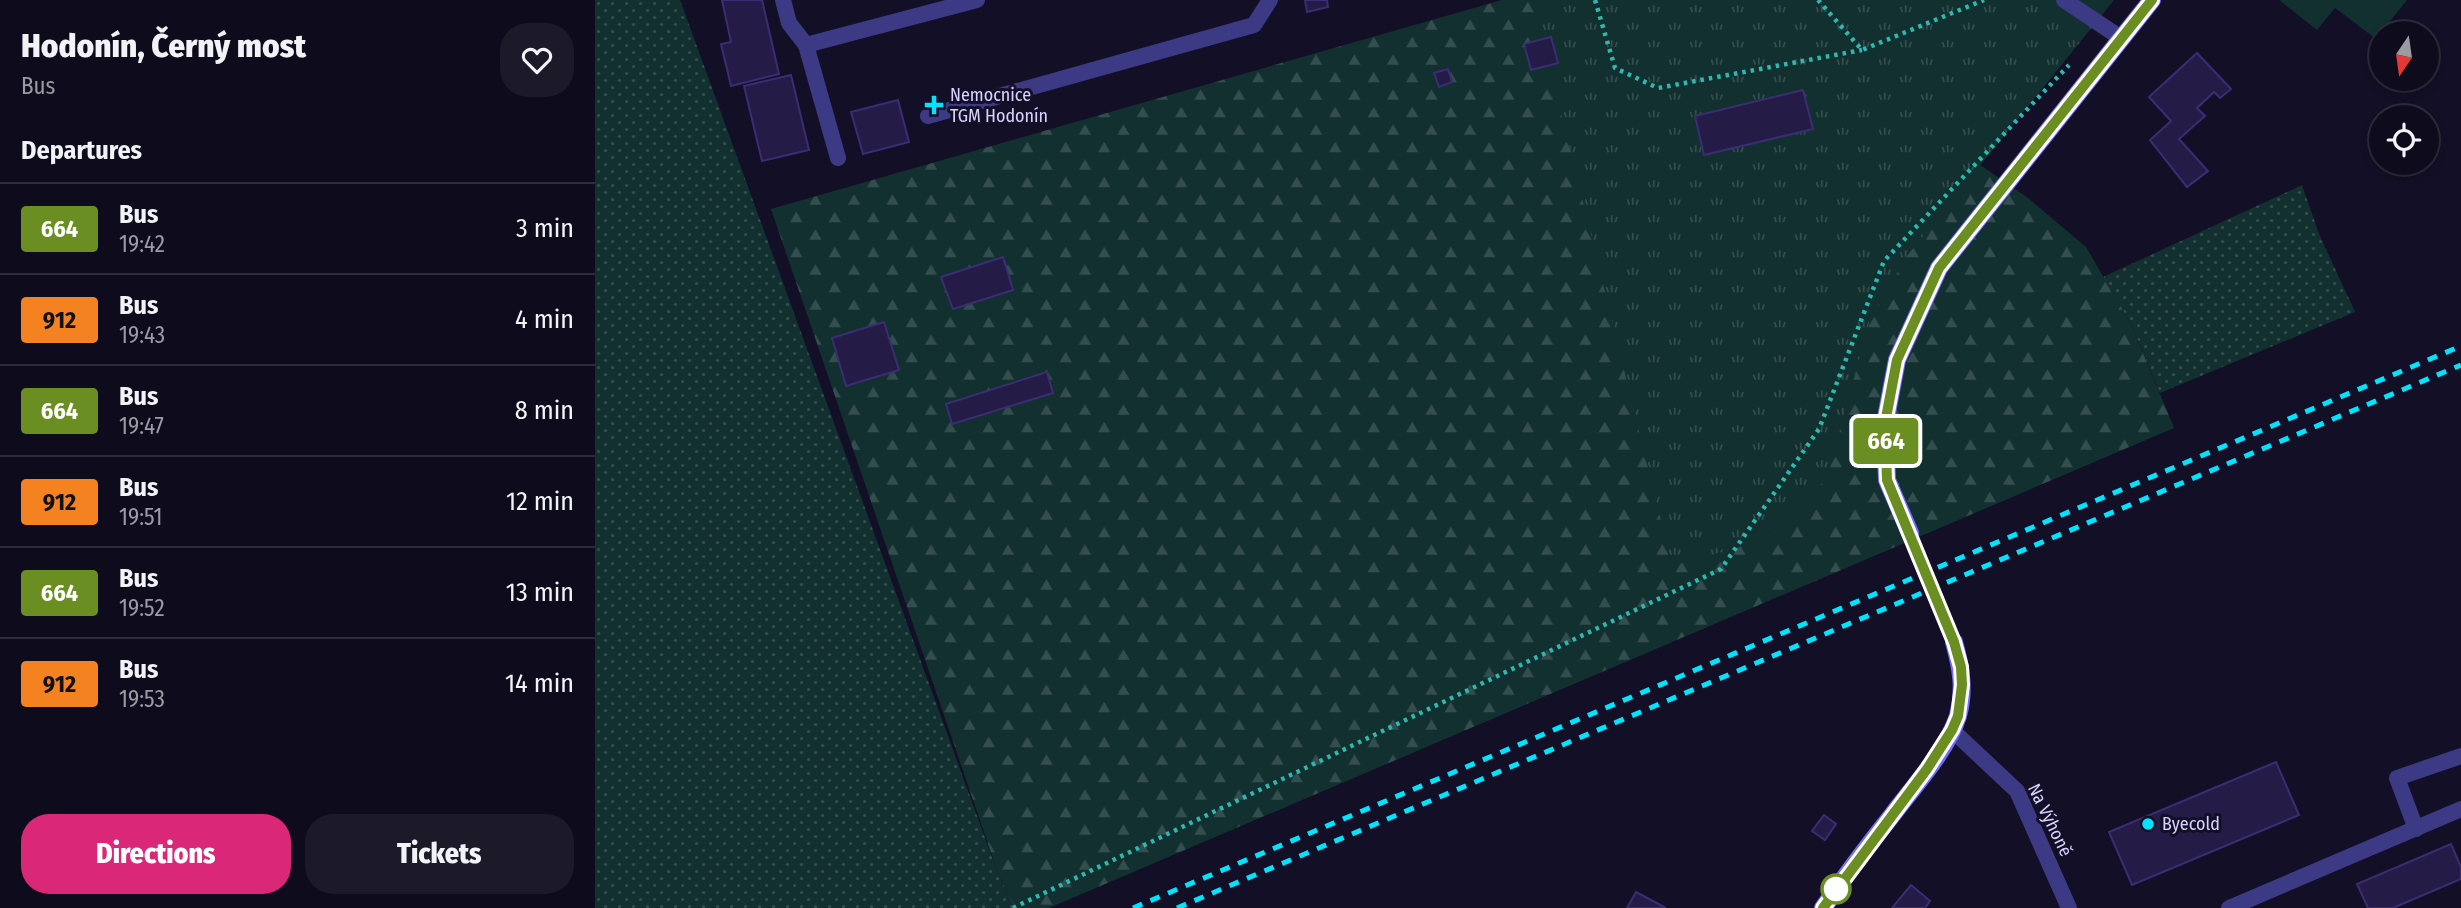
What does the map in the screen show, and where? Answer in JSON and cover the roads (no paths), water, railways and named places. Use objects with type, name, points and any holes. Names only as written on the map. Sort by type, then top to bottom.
[{"type":"main road","points":[[1910,533],[1887,480],[1885,423],[1897,360],[1939,268],[2152,0]]},
{"type":"main road","points":[[1823,908],[1927,769],[1952,730],[1958,716],[1962,685],[1961,667],[1954,642]]},
{"type":"lane","points":[[783,0],[789,23],[806,45],[838,158]]},
{"type":"lane","points":[[806,45],[977,0]]},
{"type":"lane","points":[[928,116],[1254,25],[1270,0]]},
{"type":"lane","points":[[2064,0],[2121,38]]},
{"type":"lane","name":"Na Výhoně","points":[[1952,730],[2017,791],[2069,908]]},
{"type":"lane","points":[[2416,829],[2397,778],[2461,757]]},
{"type":"lane","points":[[2229,908],[2461,809]]},
{"type":"railway","points":[[1133,908],[2461,346]]},
{"type":"railway","points":[[1177,908],[2461,365]]},
{"type":"place","name":"Nemocnice TGM Hodonín","points":[[934,105]]},
{"type":"place","name":"Byecold","points":[[2148,824]]}]
